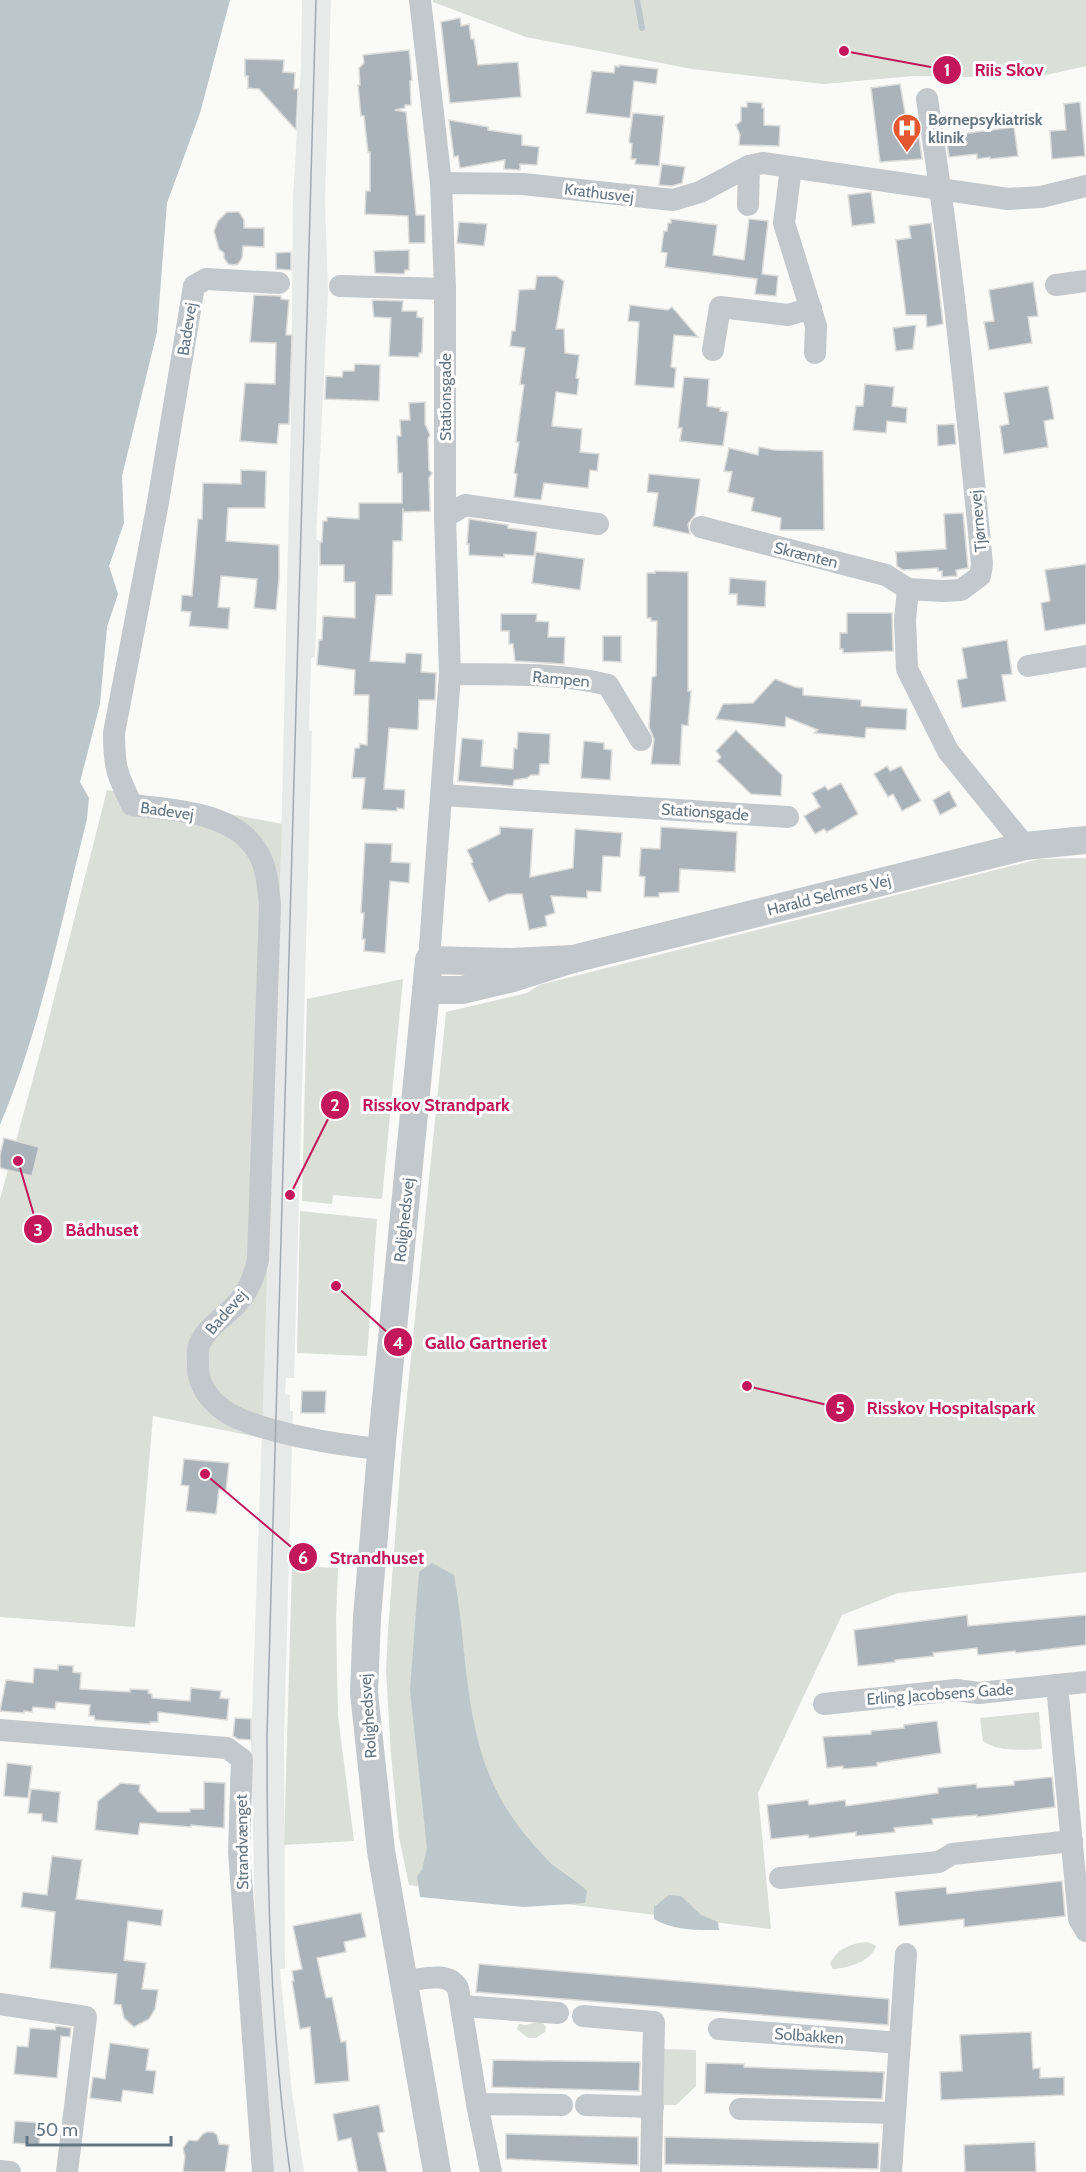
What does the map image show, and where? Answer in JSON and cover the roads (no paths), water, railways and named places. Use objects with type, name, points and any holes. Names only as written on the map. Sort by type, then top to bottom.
[{"type":"street","name":"Stationsgade","points":[[420,0],[441,183],[445,289],[445,517],[450,674],[429,960]]},
{"type":"street","name":"Tjørnevej","points":[[908,589],[961,590],[980,576],[982,564],[941,189],[927,99]]},
{"type":"street","name":"Krathusvej","points":[[441,183],[524,183],[673,200],[700,192],[749,166],[763,163],[1008,199],[1041,197],[1086,186]]},
{"type":"street","points":[[748,205],[749,166]]},
{"type":"street","points":[[791,167],[784,223],[816,326],[815,353]]},
{"type":"street","name":"Badevej","points":[[279,283],[206,279],[194,286],[157,508],[114,733],[114,762],[132,806],[192,813],[218,820],[243,835],[255,848],[263,864],[268,884],[270,906],[258,1260],[253,1280],[239,1301],[209,1328],[198,1347],[198,1378],[208,1395],[223,1410],[246,1421],[301,1436],[356,1447],[382,1449]]},
{"type":"street","points":[[1056,285],[1086,281]]},
{"type":"street","points":[[340,286],[445,289]]},
{"type":"street","points":[[713,350],[720,306],[788,315],[811,308]]},
{"type":"street","points":[[445,517],[465,505],[598,524]]},
{"type":"street","name":"Skrænten","points":[[701,528],[886,575],[908,589]]},
{"type":"street","points":[[908,589],[905,620],[907,669],[948,751],[1025,846]]},
{"type":"street","points":[[1028,666],[1086,656]]},
{"type":"street","name":"Rampen","points":[[450,674],[540,677],[608,685],[641,740]]},
{"type":"street","name":"Stationsgade","points":[[442,795],[788,817]]},
{"type":"street","name":"Harald Selmers Vej","points":[[426,990],[462,990],[513,978],[573,959],[1025,846],[1086,840]]},
{"type":"street","name":"Harald Selmers Vej","points":[[429,960],[511,963],[573,959]]},
{"type":"street","name":"Rolighedsvej","points":[[429,960],[367,1617],[364,1693],[381,1851],[437,2172]]},
{"type":"street","name":"Erling Jacobsens Gade","points":[[824,1704],[956,1690],[980,1693],[1086,1682]]},
{"type":"street","points":[[1057,1685],[1079,1918],[1086,1931]]},
{"type":"street","name":"Strandvænget","points":[[0,1730],[227,1748],[242,1759],[239,1852],[262,2172]]},
{"type":"street","points":[[780,1878],[939,1862],[952,1854],[1072,1841]]},
{"type":"street","points":[[891,2172],[906,1954]]},
{"type":"street","points":[[404,1981],[442,1977],[449,1978],[458,1988],[491,2172]]},
{"type":"street","points":[[0,2004],[86,2017],[67,2172]]},
{"type":"street","points":[[462,2006],[558,2013]]},
{"type":"street","points":[[583,2016],[654,2022],[651,2172]]},
{"type":"street","name":"Solbakken","points":[[718,2029],[900,2043]]},
{"type":"street","points":[[477,2104],[562,2105]]},
{"type":"street","points":[[586,2105],[652,2107]]},
{"type":"street","points":[[740,2109],[895,2113]]},
{"type":"street","points":[[0,2171],[10,2172]]},
{"type":"waterway","points":[[637,0],[642,28]]},
{"type":"tram line","points":[[290,2172],[278,2063],[271,1954],[267,1735],[316,0]]},
{"type":"place","name":"Riis Skov","points":[[844,51]]},
{"type":"place","name":"Børnepsykiatrisk klinik","points":[[907,154]]},
{"type":"place","name":"Bådhuset","points":[[18,1161]]},
{"type":"place","name":"Risskov Strandpark","points":[[290,1195]]},
{"type":"place","name":"Gallo Gartneriet","points":[[336,1286]]},
{"type":"place","name":"Risskov Hospitalspark","points":[[747,1386]]},
{"type":"place","name":"Strandhuset","points":[[205,1474]]}]
